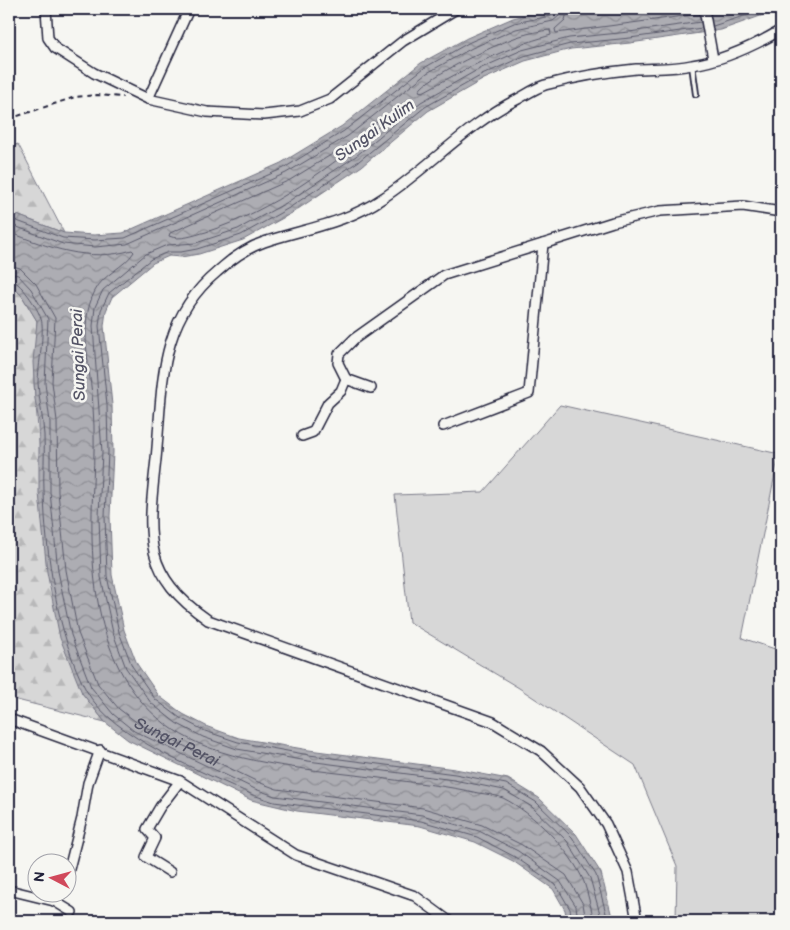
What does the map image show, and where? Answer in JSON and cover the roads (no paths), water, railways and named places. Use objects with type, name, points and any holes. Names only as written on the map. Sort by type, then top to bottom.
[{"type":"street","points":[[46,9],[48,38],[55,48],[94,73],[148,99],[207,112],[264,116],[300,111],[330,99],[403,41],[456,9]]},
{"type":"street","points":[[148,99],[189,9]]},
{"type":"street","points":[[704,9],[712,44],[713,59]]},
{"type":"street","points":[[637,921],[628,872],[606,824],[580,788],[541,751],[493,722],[208,620],[187,606],[171,590],[157,568],[150,535],[150,508],[163,365],[172,334],[187,305],[201,285],[230,260],[261,243],[346,219],[371,206],[404,184],[475,124],[500,107],[542,86],[586,75],[692,65],[750,48],[781,30]]},
{"type":"street","points":[[371,388],[346,379],[338,363],[339,354],[354,339],[444,275],[612,222],[660,211],[743,206],[781,212]]},
{"type":"street","points":[[443,426],[530,393],[543,244]]},
{"type":"street","points":[[302,436],[313,432],[328,403],[341,391],[346,379]]},
{"type":"street","points":[[9,719],[100,750],[180,781],[296,855],[415,896],[449,921]]},
{"type":"street","points":[[73,852],[88,783],[100,750]]},
{"type":"street","points":[[170,872],[146,857],[154,838],[147,829],[160,807],[180,781]]},
{"type":"street","points":[[9,890],[28,895]]},
{"type":"street","points":[[56,902],[72,912]]},
{"type":"lane","points":[[692,65],[696,94]]},
{"type":"water","points":[[571,9],[780,9],[721,30],[571,49],[525,61],[484,79],[428,111],[362,166],[292,213],[243,240],[199,254],[181,257],[169,256],[153,263],[112,297],[106,311],[104,326],[112,405],[113,452],[110,516],[112,575],[124,630],[137,664],[159,696],[183,714],[208,727],[239,738],[309,750],[455,769],[508,779],[539,798],[576,834],[601,873],[613,921],[567,921],[565,910],[553,889],[513,861],[475,842],[420,826],[297,811],[251,800],[128,740],[105,722],[82,693],[60,638],[47,572],[39,493],[39,422],[35,399],[33,362],[37,321],[22,296],[9,282],[9,212],[64,233],[94,235],[123,233],[281,163],[342,126],[421,63],[467,38],[513,18],[538,12]]},
{"type":"water label","name":"Sungai Kulim","points":[[375,131]]},
{"type":"water label","name":"Sungai Perai","points":[[79,355]]},
{"type":"water label","name":"Sungai Perai","points":[[180,736]]}]
